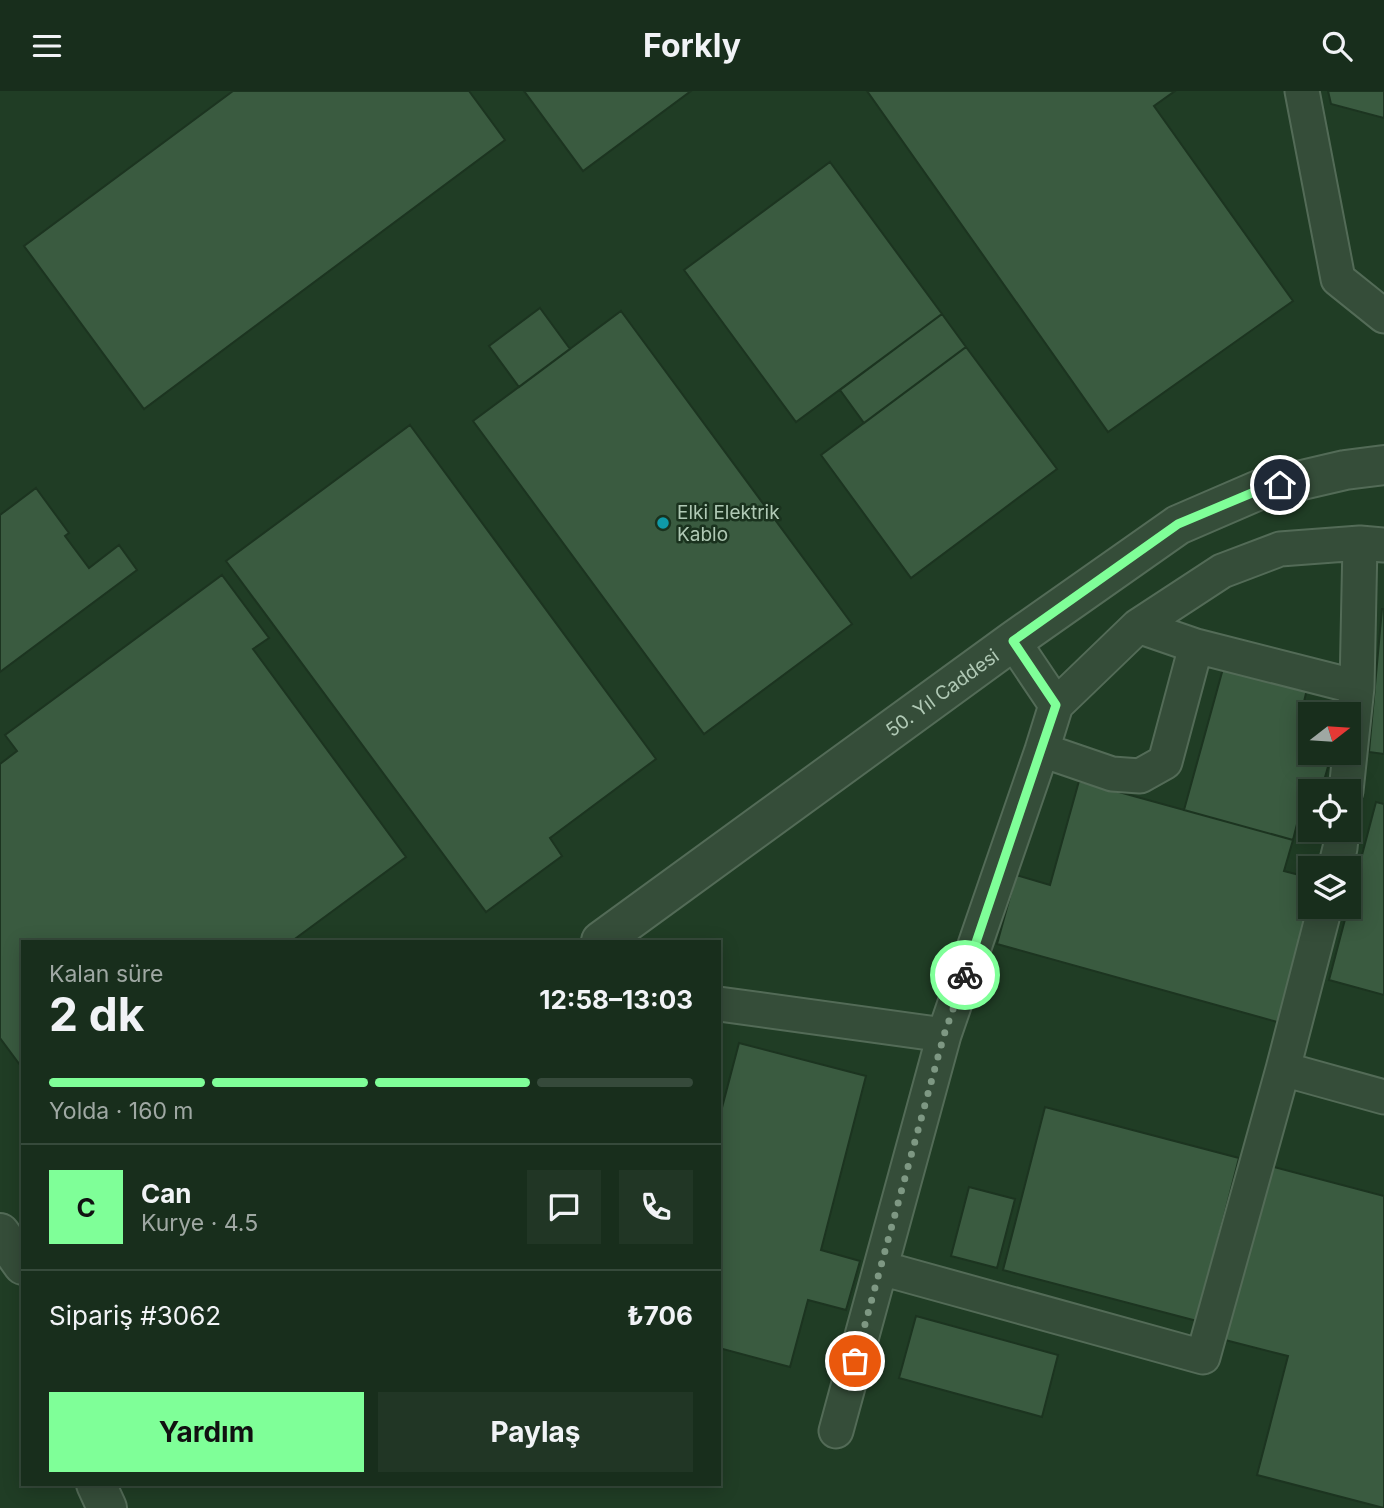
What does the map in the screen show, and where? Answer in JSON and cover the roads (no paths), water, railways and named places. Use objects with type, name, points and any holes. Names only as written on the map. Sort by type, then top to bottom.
[{"type":"street","points":[[1302,91],[1338,279],[1384,316]]},
{"type":"street","name":"50. Yıl Caddesi","points":[[602,940],[1178,524],[1259,490],[1345,470],[1384,465]]},
{"type":"street","points":[[836,1431],[944,1035],[1056,705],[1138,626],[1222,571],[1280,549],[1372,544],[1347,779]]},
{"type":"street","points":[[1138,626],[1196,646],[1357,687]]},
{"type":"street","points":[[1013,641],[1056,705]]},
{"type":"street","points":[[1042,750],[1112,774],[1140,776],[1165,762],[1196,646]]},
{"type":"street","points":[[880,1268],[1203,1357],[1322,919]]},
{"type":"street","points":[[721,1005],[944,1035]]},
{"type":"street","points":[[1283,1069],[1384,1097]]},
{"type":"street","points":[[0,1233],[21,1262]]},
{"type":"street","points":[[97,1486],[107,1508]]},
{"type":"place","name":"Elki Elektrik Kablo","points":[[663,523]]}]
